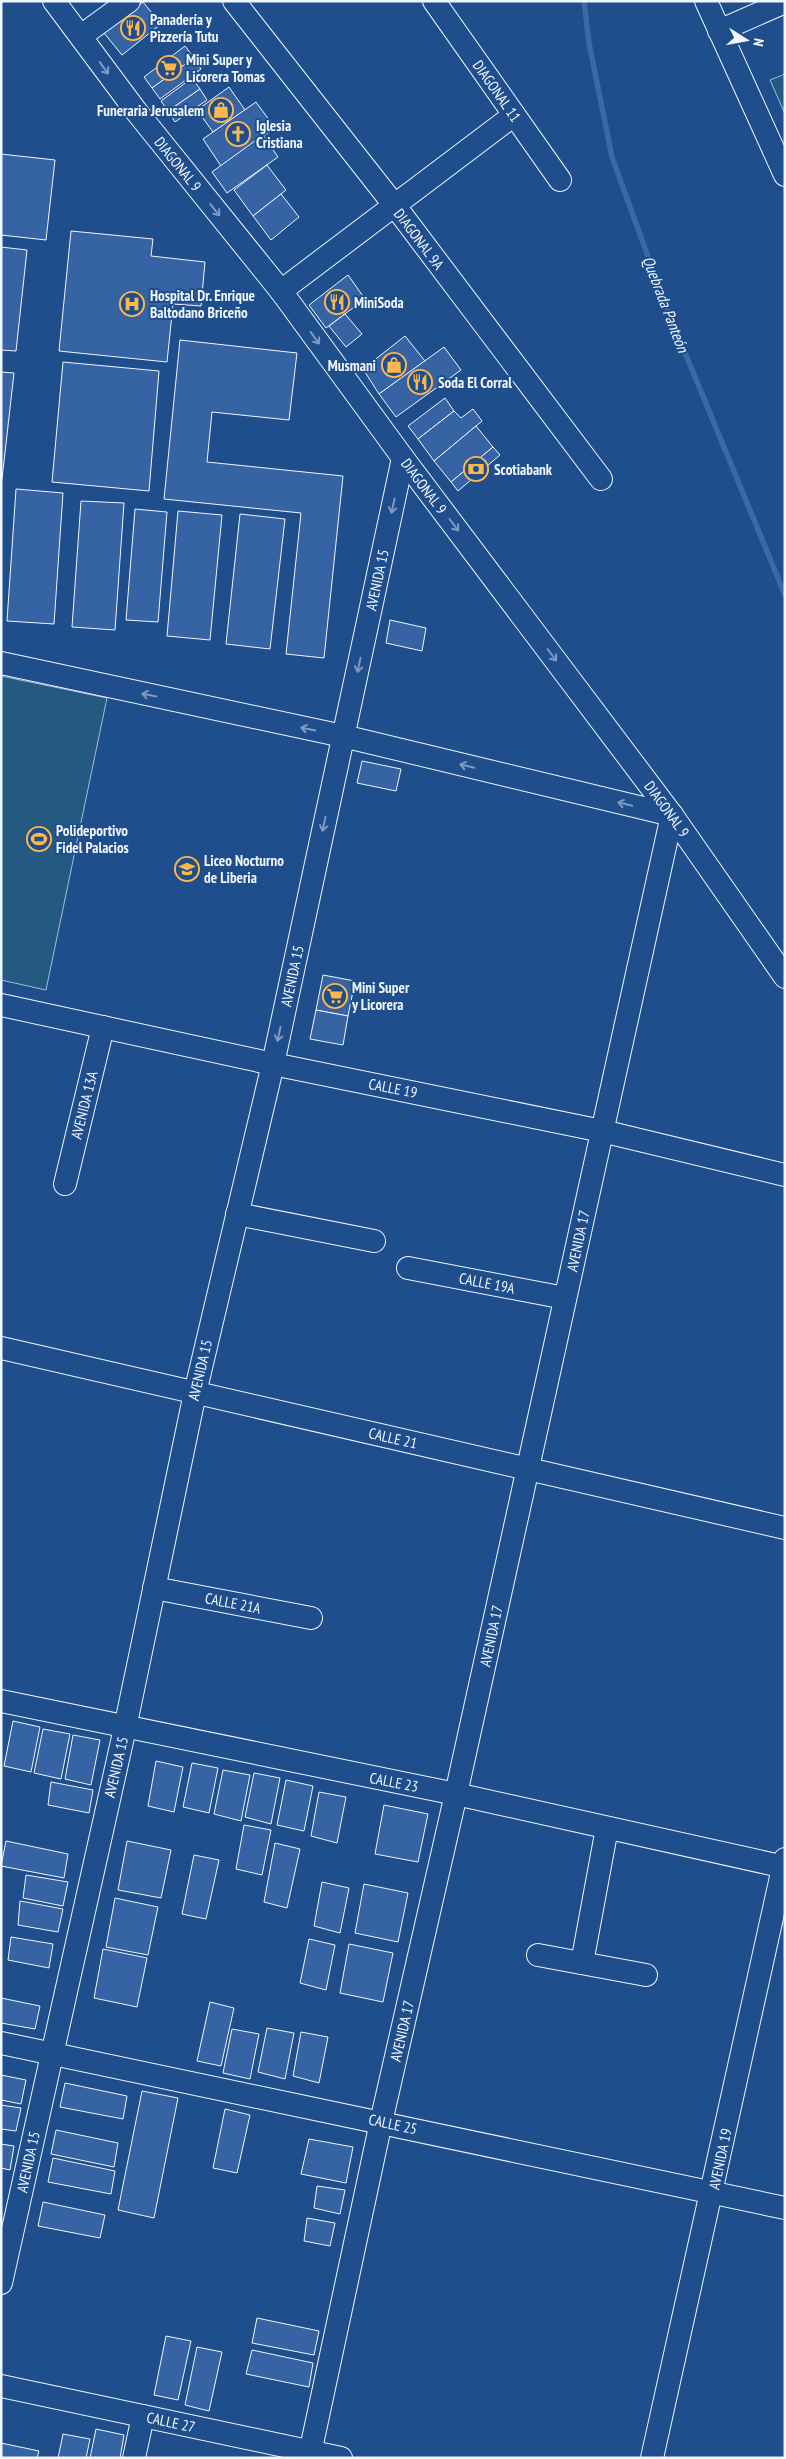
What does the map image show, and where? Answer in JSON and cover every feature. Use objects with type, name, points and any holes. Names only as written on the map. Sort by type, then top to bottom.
[{"type":"street","name":"DIAGONAL 9","points":[[54,1],[136,112],[281,291],[672,815],[785,977]]},
{"type":"street","points":[[81,36],[129,1]]},
{"type":"street","name":"DIAGONAL 9A","points":[[234,1],[395,206],[600,479]]},
{"type":"street","name":"DIAGONAL 11","points":[[434,1],[560,180]]},
{"type":"street","points":[[706,1],[785,175]]},
{"type":"street","points":[[719,31],[785,2]]},
{"type":"street","points":[[281,291],[514,115]]},
{"type":"street","name":"AVENIDA 15","points":[[1,2284],[125,1728],[195,1393],[273,1064],[404,458]]},
{"type":"street","points":[[1,663],[343,736],[672,815]]},
{"type":"street","name":"AVENIDA 17","points":[[310,2454],[381,2122],[456,1794],[672,815]]},
{"type":"street","name":"CALLE 19","points":[[1,1005],[273,1064],[602,1130],[785,1175]]},
{"type":"street","name":"AVENIDA 13A","points":[[65,1184],[104,1027]]},
{"type":"street","points":[[237,1214],[374,1241]]},
{"type":"street","name":"CALLE 19A","points":[[408,1268],[566,1298]]},
{"type":"street","name":"CALLE 21","points":[[1,1348],[785,1528]]},
{"type":"street","name":"CALLE 21A","points":[[154,1588],[311,1618]]},
{"type":"street","name":"CALLE 23","points":[[1,1701],[125,1728],[456,1794],[607,1828],[784,1864]]},
{"type":"street","points":[[582,1964],[607,1828]]},
{"type":"street","name":"AVENIDA 19","points":[[652,2458],[713,2191],[784,1864]]},
{"type":"street","points":[[538,1955],[646,1975]]},
{"type":"street","name":"CALLE 25","points":[[1,2043],[713,2191],[785,2208]]},
{"type":"street","name":"CALLE 27","points":[[1,2386],[310,2454],[341,2458]]},
{"type":"street","points":[[134,2458],[143,2416]]},
{"type":"shaded area","points":[[785,74],[785,114],[770,80]]},
{"type":"shaded area","name":"Polideportivo Fidel Palacios","points":[[1,676],[107,698],[46,990],[1,980]]},
{"type":"building","name":"Panadería y Pizzería Tutu","points":[[143,2],[161,24],[122,55],[104,33]]},
{"type":"building","name":"Mini Super y Licorera Tomas","points":[[185,46],[194,58],[152,88],[144,77]]},
{"type":"building","points":[[194,58],[201,69],[160,99],[152,88]]},
{"type":"building","points":[[192,78],[200,89],[168,111],[161,101]]},
{"type":"building","name":"Funeraria Jerusalem","points":[[229,87],[245,110],[213,132],[197,110]]},
{"type":"building","points":[[200,89],[207,100],[175,122],[168,111]]},
{"type":"building","name":"Iglesia Cristiana","points":[[256,102],[275,128],[221,166],[203,139]]},
{"type":"building","points":[[263,135],[278,157],[227,193],[212,172]]},
{"type":"building","points":[[1,154],[55,160],[46,240],[1,235]]},
{"type":"building","points":[[267,165],[286,190],[253,216],[234,190]]},
{"type":"building","points":[[281,194],[299,217],[271,240],[253,216]]},
{"type":"building","points":[[71,231],[153,239],[151,256],[205,262],[201,306],[173,304],[167,362],[59,351]]},
{"type":"building","points":[[1,247],[27,250],[16,351],[1,350]]},
{"type":"building","name":"MiniSoda","points":[[348,275],[365,299],[326,328],[309,305]]},
{"type":"building","points":[[345,314],[362,334],[346,347],[329,326]]},
{"type":"building","name":"Musmani","points":[[405,336],[425,361],[379,394],[363,369]]},
{"type":"building","points":[[180,340],[297,353],[289,420],[212,412],[207,462],[343,476],[324,658],[286,654],[301,513],[164,499]]},
{"type":"building","name":"Soda El Corral","points":[[444,347],[461,370],[396,417],[379,394]]},
{"type":"building","points":[[63,362],[159,371],[149,491],[52,482]]},
{"type":"building","points":[[1,372],[14,373],[2,479],[1,479]]},
{"type":"building","points":[[445,398],[454,411],[418,439],[408,426]]},
{"type":"building","points":[[473,409],[482,421],[434,461],[418,439],[454,411],[461,418]]},
{"type":"building","points":[[476,426],[493,447],[451,482],[434,461]]},
{"type":"building","name":"Scotiabank","points":[[493,447],[500,455],[458,491],[451,482]]},
{"type":"building","points":[[16,489],[63,493],[54,624],[7,621]]},
{"type":"building","points":[[81,501],[124,503],[115,630],[72,627]]},
{"type":"building","points":[[135,509],[167,512],[158,622],[126,620]]},
{"type":"building","points":[[178,511],[222,515],[210,640],[167,636]]},
{"type":"building","points":[[240,514],[285,519],[270,649],[226,644]]},
{"type":"building","points":[[390,620],[426,628],[422,651],[386,643]]},
{"type":"building","points":[[362,761],[401,769],[396,791],[357,783]]},
{"type":"building","name":"Mini Super y Licorera","points":[[323,975],[355,981],[348,1016],[316,1010]]},
{"type":"building","points":[[316,1010],[348,1016],[343,1045],[310,1039]]},
{"type":"building","points":[[13,1721],[40,1727],[31,1772],[4,1766]]},
{"type":"building","points":[[43,1729],[70,1734],[61,1779],[34,1773]]},
{"type":"building","points":[[73,1735],[100,1740],[91,1785],[65,1779]]},
{"type":"building","points":[[156,1761],[183,1767],[174,1812],[148,1806]]},
{"type":"building","points":[[192,1763],[218,1768],[209,1813],[183,1807]]},
{"type":"building","points":[[223,1770],[250,1775],[241,1821],[214,1814]]},
{"type":"building","points":[[254,1773],[280,1778],[271,1824],[245,1817]]},
{"type":"building","points":[[286,1780],[313,1786],[304,1831],[277,1825]]},
{"type":"building","points":[[51,1782],[93,1790],[89,1813],[48,1805]]},
{"type":"building","points":[[319,1792],[346,1797],[337,1843],[311,1836]]},
{"type":"building","points":[[384,1805],[428,1814],[418,1862],[375,1854]]},
{"type":"building","points":[[244,1825],[271,1830],[262,1875],[236,1869]]},
{"type":"building","points":[[6,1841],[68,1854],[64,1878],[1,1866]]},
{"type":"building","points":[[127,1841],[171,1850],[161,1898],[118,1890]]},
{"type":"building","points":[[275,1843],[300,1849],[287,1908],[264,1902]]},
{"type":"building","points":[[194,1855],[219,1860],[206,1919],[182,1914]]},
{"type":"building","points":[[26,1875],[68,1882],[63,1906],[23,1898]]},
{"type":"building","points":[[322,1882],[349,1888],[340,1933],[314,1926]]},
{"type":"building","points":[[364,1884],[408,1893],[398,1942],[355,1933]]},
{"type":"building","points":[[115,1898],[158,1907],[148,1955],[106,1947]]},
{"type":"building","points":[[20,1901],[63,1909],[58,1932],[18,1925]]},
{"type":"building","points":[[11,1937],[53,1944],[49,1968],[8,1960]]},
{"type":"building","points":[[309,1939],[335,1945],[326,1990],[300,1983]]},
{"type":"building","points":[[349,1944],[393,1953],[383,2002],[340,1993]]},
{"type":"building","points":[[103,1949],[147,1958],[137,2007],[94,1998]]},
{"type":"building","points":[[1,1998],[40,2006],[35,2029],[1,2023]]},
{"type":"building","points":[[210,2002],[234,2008],[221,2066],[197,2061]]},
{"type":"building","points":[[267,2028],[294,2033],[285,2079],[258,2072]]},
{"type":"building","points":[[232,2029],[259,2034],[250,2079],[223,2073]]},
{"type":"building","points":[[301,2032],[328,2037],[319,2083],[293,2076]]},
{"type":"building","points":[[1,2075],[26,2080],[21,2104],[1,2100]]},
{"type":"building","points":[[65,2083],[127,2096],[123,2119],[60,2107]]},
{"type":"building","points":[[142,2091],[178,2098],[154,2218],[118,2210]]},
{"type":"building","points":[[1,2105],[21,2108],[16,2131],[1,2129]]},
{"type":"building","points":[[225,2109],[250,2115],[237,2173],[213,2168]]},
{"type":"building","points":[[56,2130],[118,2143],[114,2167],[51,2154]]},
{"type":"building","points":[[309,2139],[353,2147],[346,2183],[301,2174]]},
{"type":"building","points":[[1,2144],[14,2146],[10,2170],[1,2168]]},
{"type":"building","points":[[53,2158],[115,2171],[111,2194],[48,2182]]},
{"type":"building","points":[[317,2186],[345,2190],[340,2214],[314,2208]]},
{"type":"building","points":[[43,2202],[105,2215],[100,2238],[38,2226]]},
{"type":"building","points":[[307,2218],[335,2223],[330,2246],[304,2241]]},
{"type":"building","points":[[257,2318],[319,2331],[314,2355],[252,2343]]},
{"type":"building","points":[[166,2336],[191,2341],[178,2400],[154,2395]]},
{"type":"building","points":[[197,2347],[222,2352],[209,2411],[185,2405]]},
{"type":"building","points":[[252,2350],[313,2363],[309,2387],[246,2374]]},
{"type":"building","points":[[96,2429],[124,2435],[120,2458],[90,2458]]},
{"type":"building","points":[[63,2434],[90,2439],[86,2458],[58,2458]]},
{"type":"building","points":[[1,2443],[39,2451],[37,2458],[1,2458]]},
{"type":"waterway","name":"Quebrada Panteón","points":[[584,1],[589,43],[612,157],[667,309],[785,595]]},
{"type":"place","name":"Panadería y Pizzería Tutu","points":[[133,28]]},
{"type":"place","name":"Mini Super y Licorera Tomas","points":[[169,68]]},
{"type":"place","name":"Funeraria Jerusalem","points":[[221,110]]},
{"type":"place","name":"Iglesia Cristiana","points":[[238,134]]},
{"type":"place","name":"MiniSoda","points":[[337,302]]},
{"type":"place","name":"Hospital Dr. Enrique Baltodano Briceño","points":[[132,304]]},
{"type":"place","name":"Musmani","points":[[394,365]]},
{"type":"place","name":"Soda El Corral","points":[[420,382]]},
{"type":"place","name":"Scotiabank","points":[[476,469]]},
{"type":"place","name":"Polideportivo Fidel Palacios","points":[[39,839]]},
{"type":"place","name":"Liceo Nocturno de Liberia","points":[[187,869]]},
{"type":"place","name":"Mini Super y Licorera","points":[[335,996]]}]
